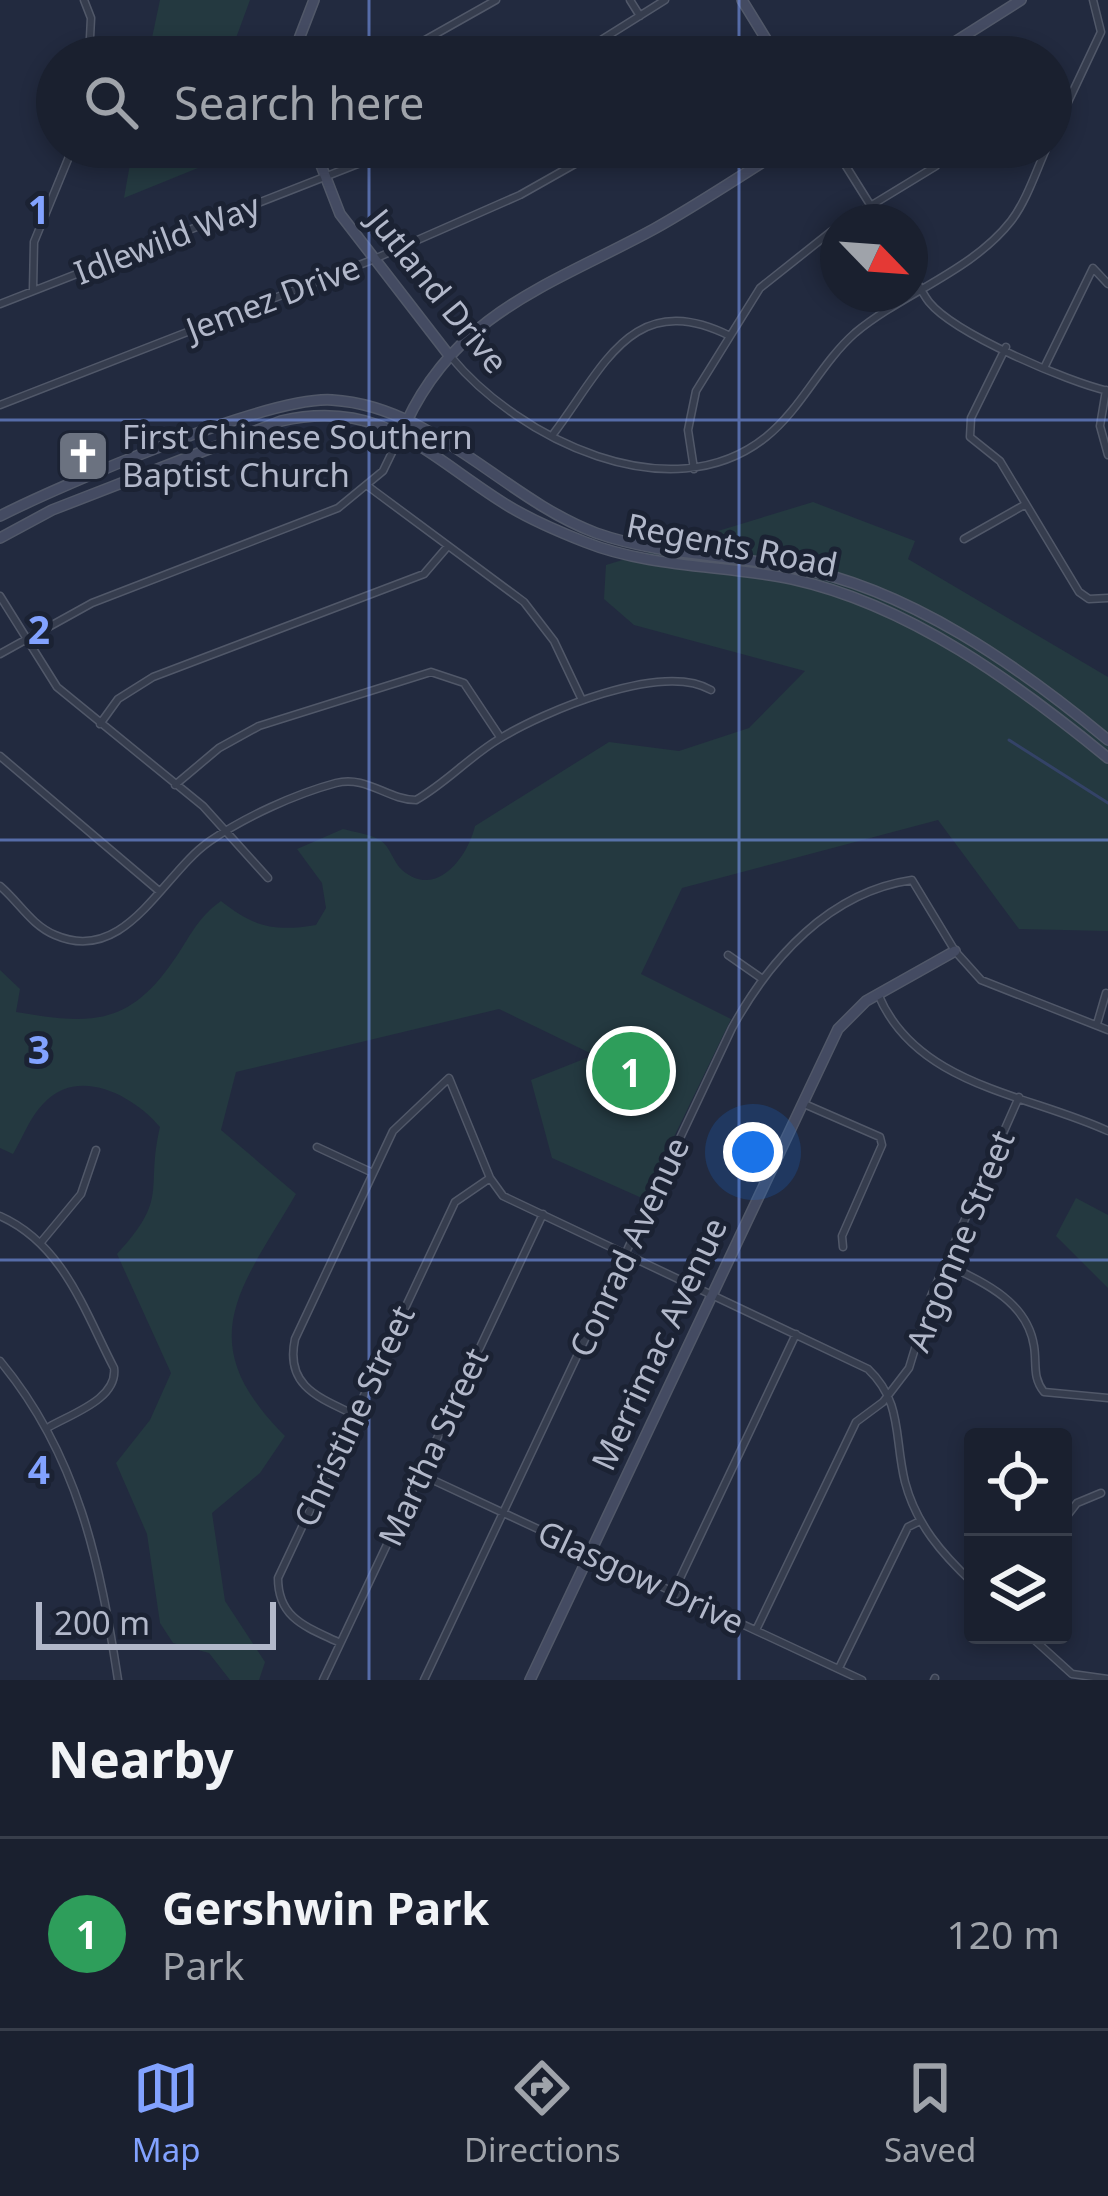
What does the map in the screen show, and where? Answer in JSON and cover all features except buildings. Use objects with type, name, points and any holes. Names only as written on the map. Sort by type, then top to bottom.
[{"type":"main road","points":[[300,36],[314,0]]},
{"type":"main road","points":[[742,0],[764,36]]},
{"type":"main road","points":[[964,36],[1021,0]]},
{"type":"main road","name":"Jutland Drive","points":[[322,168],[340,214],[448,354]]},
{"type":"main road","points":[[401,433],[423,386],[448,354],[506,306],[657,227],[753,168]]},
{"type":"main road","name":"Regents Road","points":[[0,516],[290,402],[372,405],[408,419],[543,510],[599,534],[797,568],[865,586],[963,639],[1108,740]]},
{"type":"main road","name":"Regents Road","points":[[0,538],[52,510],[280,421],[308,415],[356,416],[401,433],[504,504],[593,545],[789,579],[863,599],[1042,706],[1108,758]]},
{"type":"main road","name":"Merrimac Avenue","points":[[530,1680],[838,1029],[878,994],[956,952]]},
{"type":"street","points":[[84,0],[91,18],[90,36]]},
{"type":"street","points":[[432,36],[496,0]]},
{"type":"street","points":[[630,0],[640,16]]},
{"type":"street","points":[[608,36],[665,0]]},
{"type":"street","points":[[1072,93],[1101,32],[1093,0]]},
{"type":"street","points":[[33,290],[34,242],[64,168]]},
{"type":"street","name":"Idlewild Way","points":[[0,304],[352,168]]},
{"type":"street","name":"Jemez Drive","points":[[0,405],[372,260],[520,195],[568,168]]},
{"type":"street","points":[[847,168],[869,204]]},
{"type":"street","points":[[872,204],[933,168]]},
{"type":"street","points":[[928,285],[993,241],[1013,218],[1037,168]]},
{"type":"street","points":[[820,239],[779,268],[730,337],[690,406],[694,469],[767,437],[843,345],[890,312]]},
{"type":"street","points":[[1046,366],[1093,268],[1108,284]]},
{"type":"street","points":[[928,296],[943,314],[1107,391],[1100,426],[1108,455]]},
{"type":"street","points":[[554,434],[632,332],[652,322],[683,319],[730,337]]},
{"type":"street","points":[[1006,347],[971,418],[970,437],[1000,461],[1079,592],[1089,599],[1108,598]]},
{"type":"street","name":"Jutland Drive","points":[[448,354],[478,389],[608,462],[640,469],[694,469]]},
{"type":"street","points":[[0,654],[92,603],[338,508],[369,487],[401,433]]},
{"type":"street","points":[[369,487],[536,616],[582,700]]},
{"type":"street","points":[[964,539],[1026,504]]},
{"type":"street","points":[[100,724],[118,699],[153,677],[424,574],[448,546]]},
{"type":"street","points":[[0,596],[56,687],[176,785],[268,878]]},
{"type":"street","points":[[176,785],[220,748],[259,726],[431,672],[464,683],[500,737]]},
{"type":"street","points":[[0,886],[52,935],[86,942],[100,939],[123,929],[193,854],[226,831],[339,782],[365,782],[416,800],[500,737],[582,700],[676,683],[711,689]]},
{"type":"street","points":[[0,756],[159,891]]},
{"type":"street","name":"Conrad Avenue","points":[[424,1680],[761,978],[823,918],[906,880],[922,889],[956,952]]},
{"type":"street","points":[[956,952],[981,980],[1005,993],[1108,1030]]},
{"type":"street","points":[[728,955],[761,978]]},
{"type":"street","points":[[1096,1025],[1106,993]]},
{"type":"street","points":[[878,994],[902,1035],[923,1055],[958,1075],[1108,1131]]},
{"type":"street","points":[[353,1414],[305,1390],[292,1354],[393,1131],[449,1078],[490,1178],[503,1196],[868,1369],[890,1392],[906,1485],[920,1521],[964,1572]]},
{"type":"street","name":"Argonne Street","points":[[756,1630],[856,1422],[909,1368],[945,1264],[1019,1097]]},
{"type":"street","points":[[802,1103],[880,1137],[882,1144],[842,1236],[843,1247]]},
{"type":"street","points":[[317,1147],[373,1174]]},
{"type":"street","points":[[42,1240],[81,1194],[96,1150]]},
{"type":"street","name":"Christine Street","points":[[340,1642],[289,1617],[278,1596],[278,1578],[455,1202],[490,1178]]},
{"type":"street","name":"Martha Street","points":[[323,1680],[543,1214]]},
{"type":"street","points":[[0,1216],[42,1240],[62,1266],[115,1379],[107,1393],[48,1427]]},
{"type":"street","points":[[945,1264],[1010,1301],[1032,1332],[1035,1381],[1044,1392],[1108,1398]]},
{"type":"street","points":[[673,1592],[796,1334]]},
{"type":"street","points":[[0,1360],[48,1427],[86,1513],[118,1680]]},
{"type":"street","name":"Glasgow Drive","points":[[420,1474],[862,1680]]},
{"type":"street","points":[[1072,1509],[1101,1493]]},
{"type":"street","points":[[839,1669],[908,1527],[920,1521]]},
{"type":"street","points":[[1038,1644],[1069,1677],[1108,1679]]},
{"type":"shaded area","points":[[160,0],[250,0],[237,36],[152,36]]},
{"type":"shaded area","points":[[129,168],[198,168],[124,198]]},
{"type":"shaded area","points":[[813,502],[915,541],[908,559],[1108,677],[1108,931],[1019,929],[938,820],[682,888],[641,974],[731,1019],[644,1199],[552,1158],[531,1080],[594,1055],[499,1009],[236,1072],[221,1130],[296,1194],[257,1259],[234,1315],[232,1343],[239,1372],[256,1402],[285,1436],[260,1473],[212,1513],[225,1601],[265,1662],[259,1680],[230,1680],[209,1653],[173,1643],[160,1623],[147,1534],[116,1463],[150,1420],[171,1373],[117,1254],[150,1206],[160,1127],[121,1096],[89,1086],[72,1087],[43,1104],[13,1154],[0,1148],[0,970],[20,989],[16,1012],[101,1017],[136,1002],[152,987],[198,923],[221,901],[265,925],[316,925],[326,908],[322,883],[297,849],[343,829],[380,840],[399,867],[415,878],[439,877],[466,850],[475,826],[609,742],[679,751],[749,728],[805,671],[634,625],[604,599],[606,565]]},
{"type":"shaded area","points":[[1076,1198],[1108,1215],[1108,1288],[1056,1236]]},
{"type":"waterway","points":[[1009,740],[1108,803]]},
{"type":"place","name":"First Chinese Southern Baptist Church","points":[[83,456]]},
{"type":"place","name":"Gershwin Park","points":[[631,1071]]}]
